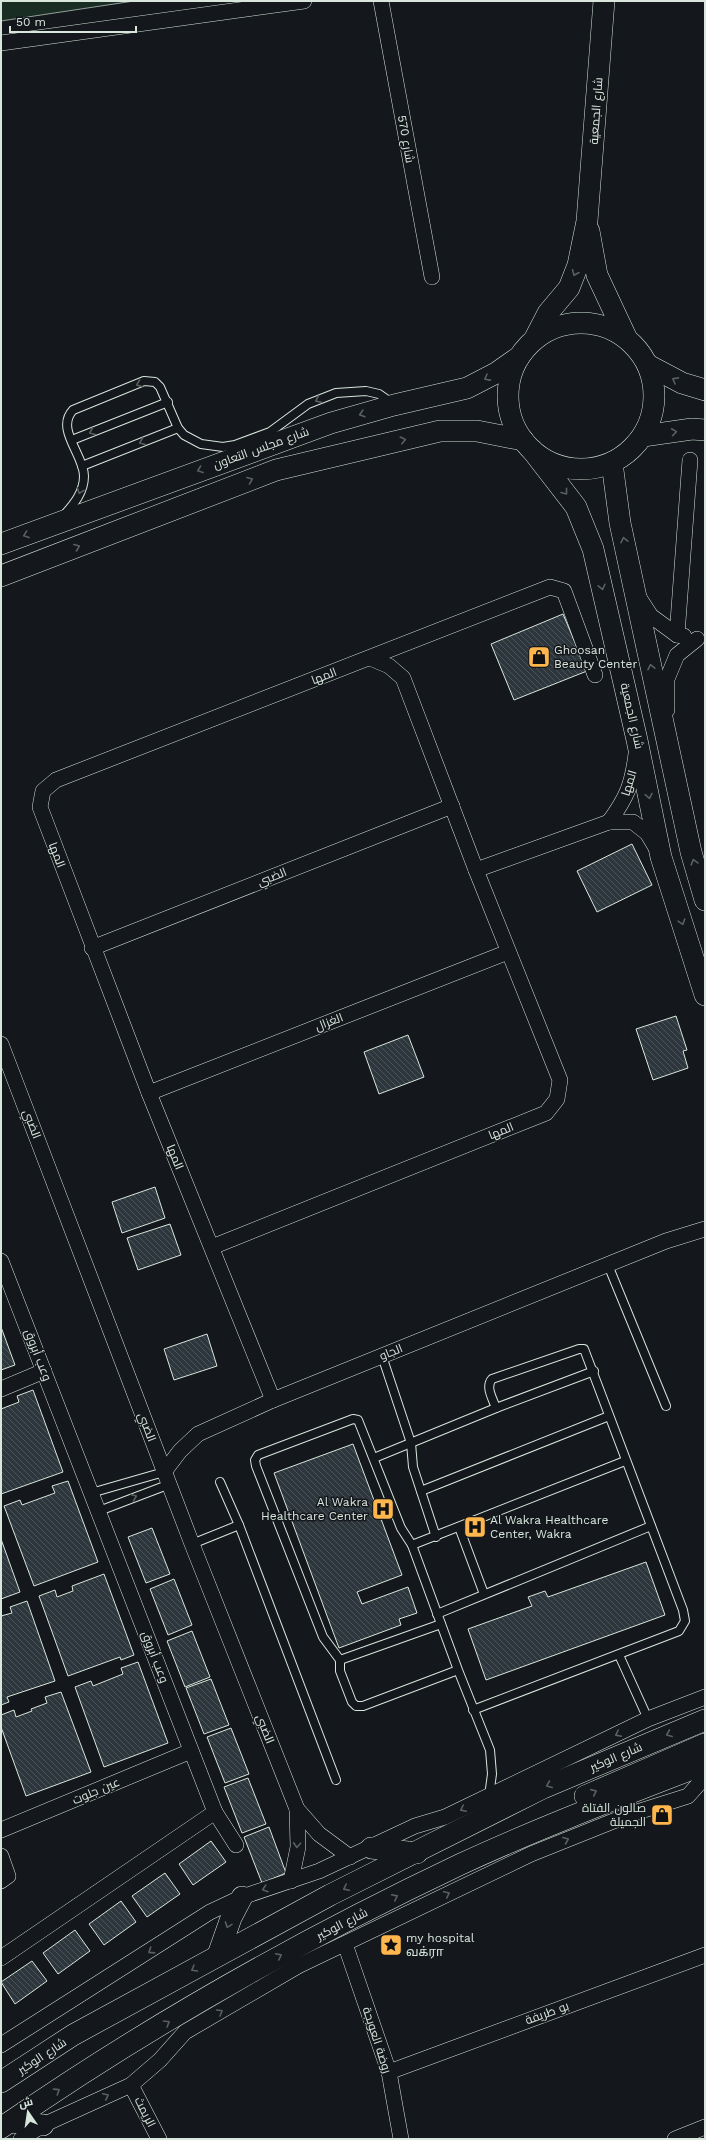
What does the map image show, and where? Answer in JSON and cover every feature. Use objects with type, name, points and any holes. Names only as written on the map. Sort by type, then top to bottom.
[{"type":"main road","name":"شارع الجمعية","points":[[533,341],[548,313],[568,288],[578,265],[587,221],[604,1]]},
{"type":"main road","name":"شارع الجمعية","points":[[587,221],[598,275],[626,337]]},
{"type":"main road","points":[[1,576],[276,470],[440,432],[477,431],[527,445],[550,462],[570,468],[591,468],[612,462],[629,451],[643,436],[653,413],[654,388],[648,365],[638,350],[626,337],[604,326],[579,323],[554,328],[533,341],[519,356]]},
{"type":"main road","name":"شارع الجمعية","points":[[519,356],[510,377],[508,399],[512,421],[527,445],[576,507],[593,549],[637,740],[661,857],[705,995]]},
{"type":"main road","name":"شارع مجلس التعاون","points":[[1,544],[331,423],[394,405],[467,388],[496,372],[519,356]]},
{"type":"main road","points":[[648,365],[682,383],[705,390]]},
{"type":"main road","points":[[643,436],[692,429],[705,430]]},
{"type":"main road","points":[[612,462],[620,523],[634,589],[691,852],[705,900]]},
{"type":"main road","name":"شارع الوكير","points":[[1,2082],[73,2035],[330,1895],[417,1853],[543,1788],[705,1720]]},
{"type":"main road","points":[[462,1864],[572,1802],[705,1744]]},
{"type":"main road","name":"شارع الوكير","points":[[11,2130],[116,2053],[274,1959],[462,1864],[570,1816],[705,1764]]},
{"type":"main road","points":[[371,1848],[417,1853]]},
{"type":"main road","points":[[218,1955],[231,1918],[242,1897]]},
{"type":"main road","points":[[11,2130],[43,2124]]},
{"type":"street","points":[[1,43],[304,1]]},
{"type":"street","name":"شارع 570","points":[[381,1],[432,277]]},
{"type":"street","points":[[677,634],[690,460]]},
{"type":"street","name":"المها","points":[[273,1400],[92,948],[40,807],[43,791],[56,780],[550,587],[564,591],[595,675]]},
{"type":"street","points":[[634,589],[651,616],[677,634],[701,639]]},
{"type":"street","points":[[666,738],[667,679],[677,655],[701,639]]},
{"type":"street","name":"المها","points":[[212,1247],[546,1113],[557,1099],[560,1080],[476,870],[404,678],[389,666],[370,658]]},
{"type":"street","name":"المها","points":[[609,822],[624,801],[633,779],[637,740]]},
{"type":"street","name":"الضبي","points":[[92,948],[452,806]]},
{"type":"street","points":[[476,870],[609,822],[633,822],[648,833],[661,857]]},
{"type":"street","name":"الغزال","points":[[149,1093],[508,952]]},
{"type":"street","name":"الضبي","points":[[1,1044],[192,1544],[297,1808],[319,1834],[350,1857]]},
{"type":"street","name":"الجاو","points":[[167,1478],[180,1451],[198,1434],[273,1400],[608,1265],[666,1240],[705,1230]]},
{"type":"street","name":"وعب أبروق","points":[[1,1261],[215,1812],[236,1845]]},
{"type":"street","points":[[1,1389],[44,1371]]},
{"type":"street","points":[[1,2045],[210,1912],[242,1897],[319,1871],[371,1848],[415,1826],[445,1817],[648,1720],[705,1697]]},
{"type":"street","name":"عين جلوت","points":[[1,1830],[191,1751]]},
{"type":"street","name":"شارع الوكير","points":[[43,2124],[131,2084],[160,2060],[185,2032],[298,1966],[531,1854],[631,1814],[688,1796],[703,1779],[705,1769]]},
{"type":"street","name":"الضبي","points":[[291,1881],[298,1847],[297,1808]]},
{"type":"street","points":[[1,1958],[215,1812]]},
{"type":"street","points":[[1,1856],[8,1876],[1,1881]]},
{"type":"street","name":"روضة العويجة","points":[[345,1944],[389,2072],[401,2139]]},
{"type":"street","name":"بو طريفة","points":[[389,2072],[705,1955]]},
{"type":"street","name":"الريمث","points":[[131,2084],[159,2139]]},
{"type":"street","points":[[675,2139],[705,2127]]},
{"type":"lane","points":[[56,524],[72,506],[81,490],[84,476],[82,466],[66,425],[68,416],[73,410],[144,381],[150,380],[158,384],[168,402],[178,428],[184,435],[196,442],[223,447],[240,444],[270,432],[308,404],[336,394],[366,391],[379,394],[394,405]]},
{"type":"lane","points":[[72,440],[168,402]]},
{"type":"lane","points":[[82,466],[178,428]]},
{"type":"lane","points":[[608,1265],[666,1406]]},
{"type":"lane","points":[[473,1710],[679,1631],[685,1621],[683,1610],[625,1461],[594,1371],[584,1349],[579,1348],[492,1379],[489,1382],[489,1387],[496,1408]]},
{"type":"lane","points":[[382,1356],[411,1442],[413,1467],[436,1537]]},
{"type":"lane","points":[[374,1458],[496,1408],[594,1371]]},
{"type":"lane","points":[[420,1491],[610,1416]]},
{"type":"lane","points":[[458,1670],[364,1706],[356,1706],[352,1702],[340,1671],[340,1660],[323,1637],[255,1460],[258,1455],[353,1419],[358,1420],[401,1528],[412,1545],[473,1710],[490,1750],[492,1774],[489,1796]]},
{"type":"lane","points":[[412,1545],[436,1537],[625,1461]]},
{"type":"lane","points":[[92,1493],[167,1478]]},
{"type":"lane","points":[[99,1511],[167,1478]]},
{"type":"lane","points":[[220,1482],[239,1525],[336,1780]]},
{"type":"lane","points":[[192,1544],[239,1525]]},
{"type":"lane","points":[[437,1614],[650,1526]]},
{"type":"lane","points":[[459,1527],[484,1594]]},
{"type":"lane","points":[[340,1660],[441,1624]]},
{"type":"lane","points":[[619,1654],[648,1720]]},
{"type":"green space","points":[[1,1],[134,1],[1,21]]},
{"type":"building","name":"Ghoosan Beauty Center","points":[[563,614],[587,671],[514,700],[491,644]]},
{"type":"building","points":[[632,844],[652,885],[597,912],[577,871]]},
{"type":"building","points":[[676,1016],[687,1050],[683,1051],[688,1068],[653,1080],[636,1029]]},
{"type":"building","points":[[408,1035],[424,1077],[379,1094],[364,1052]]},
{"type":"building","points":[[155,1187],[165,1218],[122,1233],[112,1202]]},
{"type":"building","points":[[170,1224],[181,1255],[138,1270],[127,1238]]},
{"type":"building","points":[[1,1327],[15,1365],[1,1370]]},
{"type":"building","points":[[207,1334],[217,1366],[174,1380],[164,1349]]},
{"type":"building","points":[[33,1390],[63,1472],[1,1494],[1,1409],[19,1402],[17,1396]]},
{"type":"building","points":[[353,1444],[402,1575],[357,1592],[362,1604],[408,1587],[417,1613],[399,1619],[401,1625],[339,1648],[274,1473]]},
{"type":"building","points":[[68,1481],[98,1562],[34,1586],[4,1506],[20,1500],[22,1505],[55,1493],[52,1486]]},
{"type":"building","points":[[152,1528],[170,1574],[146,1583],[128,1537]]},
{"type":"building","points":[[1,1539],[20,1592],[1,1599]]},
{"type":"building","points":[[646,1562],[665,1615],[486,1680],[468,1629],[532,1606],[528,1597],[545,1591],[548,1597]]},
{"type":"building","points":[[104,1574],[134,1655],[121,1660],[120,1657],[68,1676],[39,1596],[55,1590],[57,1597],[73,1591],[72,1586]]},
{"type":"building","points":[[174,1579],[192,1625],[168,1635],[150,1589]]},
{"type":"building","points":[[27,1601],[55,1681],[7,1697],[9,1702],[1,1705],[1,1616],[12,1613],[10,1607]]},
{"type":"building","points":[[192,1631],[210,1677],[185,1687],[167,1641]]},
{"type":"building","points":[[138,1662],[168,1743],[104,1767],[75,1687],[91,1681],[93,1686],[123,1674],[121,1668]]},
{"type":"building","points":[[211,1679],[229,1725],[204,1734],[186,1688]]},
{"type":"building","points":[[61,1692],[91,1772],[26,1796],[1,1727],[1,1715],[14,1710],[16,1717],[32,1711],[31,1709],[47,1703],[45,1697]]},
{"type":"building","points":[[231,1728],[249,1774],[225,1783],[207,1737]]},
{"type":"building","points":[[248,1778],[266,1824],[242,1833],[224,1787]]},
{"type":"building","points":[[269,1827],[286,1873],[262,1883],[244,1837]]},
{"type":"building","points":[[211,1841],[226,1862],[193,1885],[179,1864]]},
{"type":"building","points":[[165,1873],[180,1894],[147,1917],[132,1896]]},
{"type":"building","points":[[121,1901],[136,1922],[104,1945],[89,1924]]},
{"type":"building","points":[[75,1930],[90,1951],[58,1974],[43,1953]]},
{"type":"building","points":[[32,1961],[47,1981],[15,2004],[1,1982]]},
{"type":"place","name":"Ghoosan Beauty Center","points":[[539,657]]},
{"type":"place","name":"Al Wakra Healthcare Center","points":[[383,1509]]},
{"type":"place","name":"Al Wakra Healthcare Center, Wakra","points":[[475,1527]]},
{"type":"place","name":"صالون الفتاة الجميلة","points":[[662,1815]]},
{"type":"place","name":"my hospital வக்ரா","points":[[391,1945]]}]
